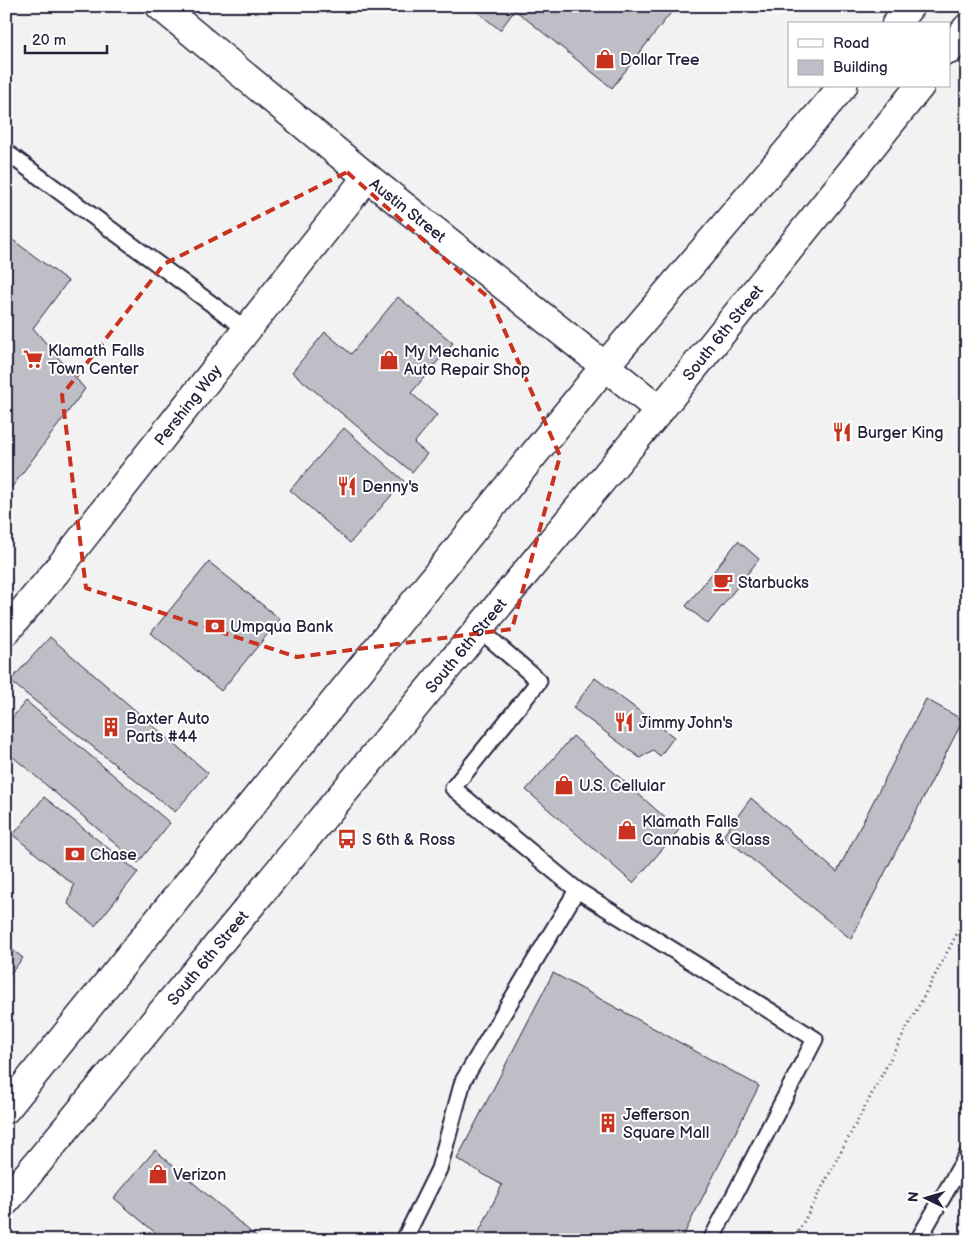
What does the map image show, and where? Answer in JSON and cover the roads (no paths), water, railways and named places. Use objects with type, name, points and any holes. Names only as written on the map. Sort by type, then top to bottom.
[{"type":"main road","name":"Austin Street","points":[[160,6],[367,178],[660,410]]},
{"type":"main road","points":[[898,22],[910,6]]},
{"type":"main road","points":[[950,49],[967,28]]},
{"type":"main road","points":[[6,1109],[605,366],[840,88]]},
{"type":"main road","name":"South 6th Street","points":[[6,1200],[660,410],[918,88]]},
{"type":"main road","name":"Pershing Way","points":[[6,631],[61,565],[367,178]]},
{"type":"lane","points":[[6,152],[247,330]]},
{"type":"lane","points":[[479,629],[540,681],[453,788],[577,890],[815,1039],[711,1240]]},
{"type":"lane","points":[[404,1240],[439,1169],[463,1081],[577,890]]},
{"type":"lane","points":[[918,1240],[967,1155]]},
{"type":"place","name":"Dollar Tree","points":[[605,59]]},
{"type":"place","name":"Klamath Falls Town Center","points":[[33,359]]},
{"type":"place","name":"My Mechanic Auto Repair Shop","points":[[389,360]]},
{"type":"place","name":"Burger King","points":[[842,432]]},
{"type":"place","name":"Denny's","points":[[347,486]]},
{"type":"place","name":"Starbucks","points":[[723,582]]},
{"type":"place","name":"Umpqua Bank","points":[[215,626]]},
{"type":"place","name":"Jimmy John's","points":[[624,722]]},
{"type":"place","name":"Baxter Auto Parts #44","points":[[111,727]]},
{"type":"place","name":"U.S. Cellular","points":[[564,785]]},
{"type":"place","name":"Klamath Falls Cannabis & Glass","points":[[627,830]]},
{"type":"place","name":"S 6th & Ross","points":[[347,839]]},
{"type":"place","name":"Chase","points":[[75,854]]},
{"type":"place","name":"Jefferson Square Mall","points":[[608,1123]]},
{"type":"place","name":"Verizon","points":[[158,1174]]}]
